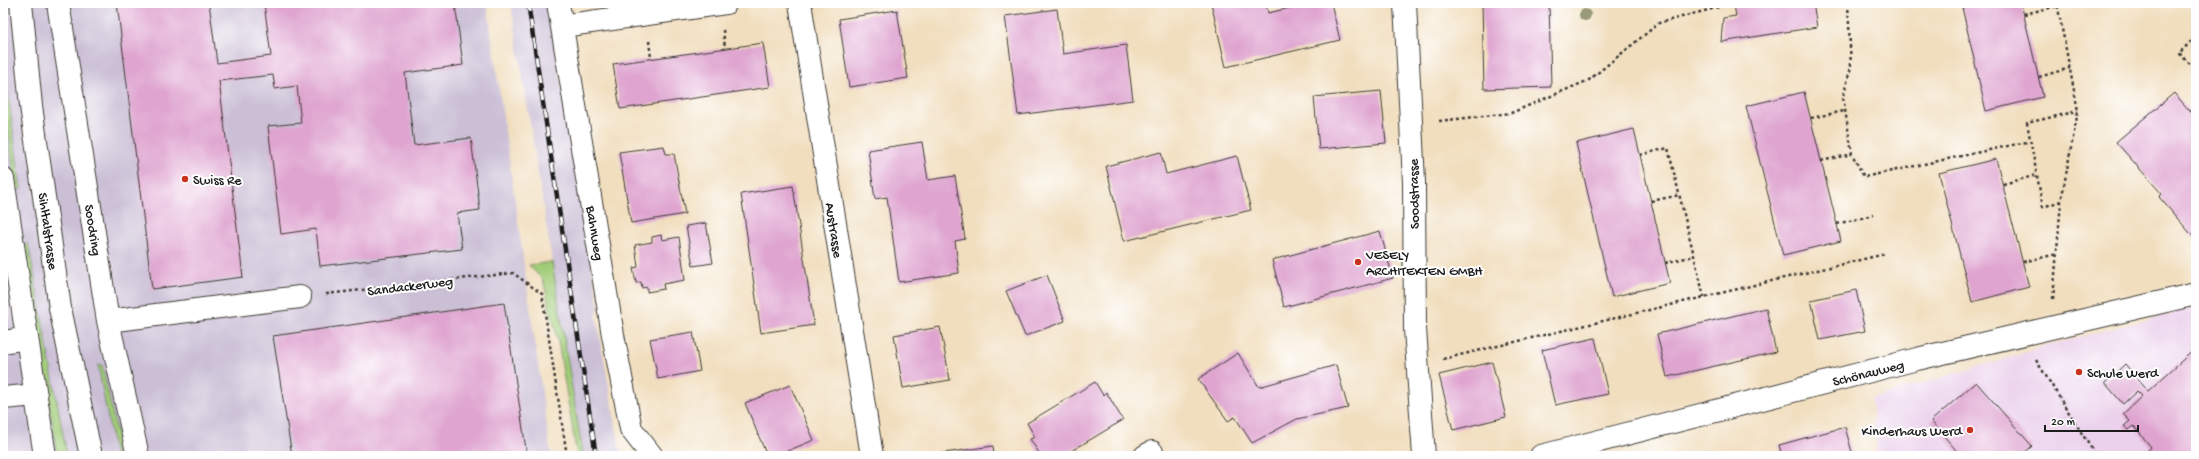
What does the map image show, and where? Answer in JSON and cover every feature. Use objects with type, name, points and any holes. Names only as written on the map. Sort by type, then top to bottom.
[{"type":"street","name":"Sihltalstrasse","points":[[21,3],[31,106],[60,308],[91,456]]},
{"type":"street","name":"Soodring","points":[[58,3],[108,321],[138,456]]},
{"type":"street","name":"Bahnweg","points":[[558,3],[613,335],[631,429],[652,456]]},
{"type":"street","points":[[562,26],[726,3]]},
{"type":"street","name":"Austrasse","points":[[800,3],[872,456]]},
{"type":"street","name":"Soodstrasse","points":[[1405,3],[1414,182],[1415,329],[1424,456]]},
{"type":"street","points":[[3,179],[45,456]]},
{"type":"street","name":"Schönauweg","points":[[1541,456],[1917,359],[2196,294]]},
{"type":"street","points":[[108,321],[300,297]]},
{"type":"street","points":[[3,342],[27,338]]},
{"type":"street","points":[[3,398],[36,395]]},
{"type":"path","points":[[1434,122],[1511,113],[1589,80],[1659,23],[1719,7],[1723,3]]},
{"type":"path","points":[[1848,3],[1852,52],[1851,67],[1842,97],[1852,154],[1864,177],[2031,141]]},
{"type":"path","points":[[2024,14],[2058,4],[2078,111],[2061,201],[2051,328]]},
{"type":"path","points":[[2196,37],[2179,53],[2196,70]]},
{"type":"path","points":[[2039,76],[2070,68]]},
{"type":"path","points":[[2061,201],[2043,207],[2027,122],[2078,111]]},
{"type":"path","points":[[1811,118],[1844,112]]},
{"type":"path","points":[[1640,155],[1668,148],[1704,297]]},
{"type":"path","points":[[1821,161],[1852,154]]},
{"type":"path","points":[[2003,184],[2037,175]]},
{"type":"path","points":[[1651,201],[1680,195]]},
{"type":"path","points":[[1837,224],[1873,215]]},
{"type":"path","points":[[1440,360],[1885,254]]},
{"type":"path","points":[[2023,262],[2057,254]]},
{"type":"path","points":[[1665,263],[1694,256]]},
{"type":"path","name":"Sandackerweg","points":[[300,297],[512,273],[542,294],[567,456]]},
{"type":"path","points":[[2035,359],[2096,456]]},
{"type":"shaded area","points":[[3,3],[487,3],[551,456],[3,456]]},
{"type":"shaded area","points":[[511,3],[548,3],[599,309],[596,314],[621,456],[583,456]]},
{"type":"shaded area","name":"Schule Werd","points":[[2196,307],[2196,456],[1877,456],[1871,399],[2053,344]]},
{"type":"green space","points":[[3,58],[21,189],[16,190],[3,90]]},
{"type":"green space","points":[[28,243],[67,456],[57,456],[24,246]]},
{"type":"green space","points":[[552,262],[583,456],[577,456],[558,342],[543,280],[529,265]]},
{"type":"green space","points":[[98,365],[102,365],[122,456],[115,456]]},
{"type":"building","points":[[117,3],[209,3],[217,63],[271,56],[264,3],[455,3],[463,65],[405,73],[414,145],[471,138],[480,210],[457,213],[462,249],[320,266],[316,229],[281,234],[268,126],[301,123],[297,86],[275,89],[273,75],[219,81],[243,277],[152,289]]},
{"type":"building","points":[[1211,3],[1266,3],[1268,13],[1311,3],[1331,3],[1340,40],[1226,67]]},
{"type":"building","points":[[1482,3],[1549,3],[1551,87],[1484,89]]},
{"type":"building","points":[[1745,3],[1813,3],[1817,27],[1721,42],[1723,18],[1736,16],[1734,5]]},
{"type":"building","points":[[1961,3],[2021,3],[2043,97],[1986,111]]},
{"type":"building","points":[[1057,9],[1063,54],[1126,45],[1133,100],[1018,115],[1005,16]]},
{"type":"building","points":[[897,10],[908,78],[849,87],[839,19]]},
{"type":"building","points":[[763,43],[770,87],[620,109],[613,64]]},
{"type":"building","points":[[1381,91],[1386,143],[1319,149],[1314,97]]},
{"type":"building","points":[[1804,92],[1841,241],[1783,255],[1746,106]]},
{"type":"building","points":[[2174,93],[2196,118],[2196,240],[2159,197],[2162,194],[2116,142]]},
{"type":"building","points":[[1634,129],[1670,283],[1612,297],[1576,143]]},
{"type":"building","points":[[922,142],[928,180],[955,176],[965,239],[955,241],[959,273],[899,282],[887,197],[875,199],[868,150]]},
{"type":"building","points":[[664,146],[666,154],[674,154],[685,214],[631,223],[619,152]]},
{"type":"building","points":[[1161,152],[1166,174],[1237,156],[1251,210],[1124,241],[1106,166]]},
{"type":"building","points":[[1996,159],[2029,287],[1972,302],[1939,173]]},
{"type":"building","points":[[793,186],[814,325],[761,333],[741,194]]},
{"type":"building","points":[[706,223],[713,263],[693,266],[686,226]]},
{"type":"building","points":[[1380,231],[1393,278],[1284,307],[1272,260]]},
{"type":"building","points":[[661,235],[662,240],[679,237],[685,280],[663,284],[664,289],[647,292],[647,287],[642,288],[641,282],[636,283],[633,268],[638,267],[635,245],[652,242],[652,237]]},
{"type":"building","points":[[1047,275],[1065,321],[1025,336],[1006,291]]},
{"type":"building","points":[[1856,290],[1865,331],[1820,340],[1811,300]]},
{"type":"building","points":[[504,303],[527,456],[292,456],[273,336]]},
{"type":"building","points":[[1766,308],[1776,352],[1667,377],[1657,334]]},
{"type":"building","points":[[940,327],[950,380],[903,388],[894,335]]},
{"type":"building","points":[[693,332],[700,371],[658,379],[650,339]]},
{"type":"building","points":[[1595,338],[1608,394],[1555,405],[1542,350]]},
{"type":"building","points":[[2196,348],[2196,456],[2143,456],[2151,447],[2134,426],[2129,430],[2124,426],[2130,421],[2123,414],[2142,396],[2137,391],[2123,404],[2105,383],[2125,364],[2148,391]]},
{"type":"building","points":[[1238,353],[1259,387],[1336,365],[1348,408],[1297,419],[1252,443],[1235,417],[1228,421],[1198,379]]},
{"type":"building","points":[[1492,362],[1506,417],[1453,430],[1439,375]]},
{"type":"building","points":[[1095,382],[1103,395],[1106,392],[1123,420],[1063,456],[1041,456],[1030,439],[1035,437],[1027,423]]},
{"type":"building","name":"Kinderhaus Werd","points":[[1976,382],[2032,446],[2021,456],[1961,456],[1931,421]]},
{"type":"building","points":[[790,385],[814,440],[775,456],[767,456],[745,403]]},
{"type":"building","points":[[1845,427],[1853,456],[1782,456],[1779,445]]},
{"type":"building","points":[[993,446],[994,456],[930,456],[930,455]]},
{"type":"building","points":[[1709,450],[1710,456],[1686,456],[1686,455]]},
{"type":"railway","points":[[528,3],[596,456]]},
{"type":"place","name":"Swiss Re","points":[[185,179]]},
{"type":"place","name":"VESELY ARCHITEKTEN GMBH","points":[[1358,262]]},
{"type":"place","name":"Schule Werd","points":[[2079,372]]},
{"type":"place","name":"Kinderhaus Werd","points":[[1970,430]]}]
